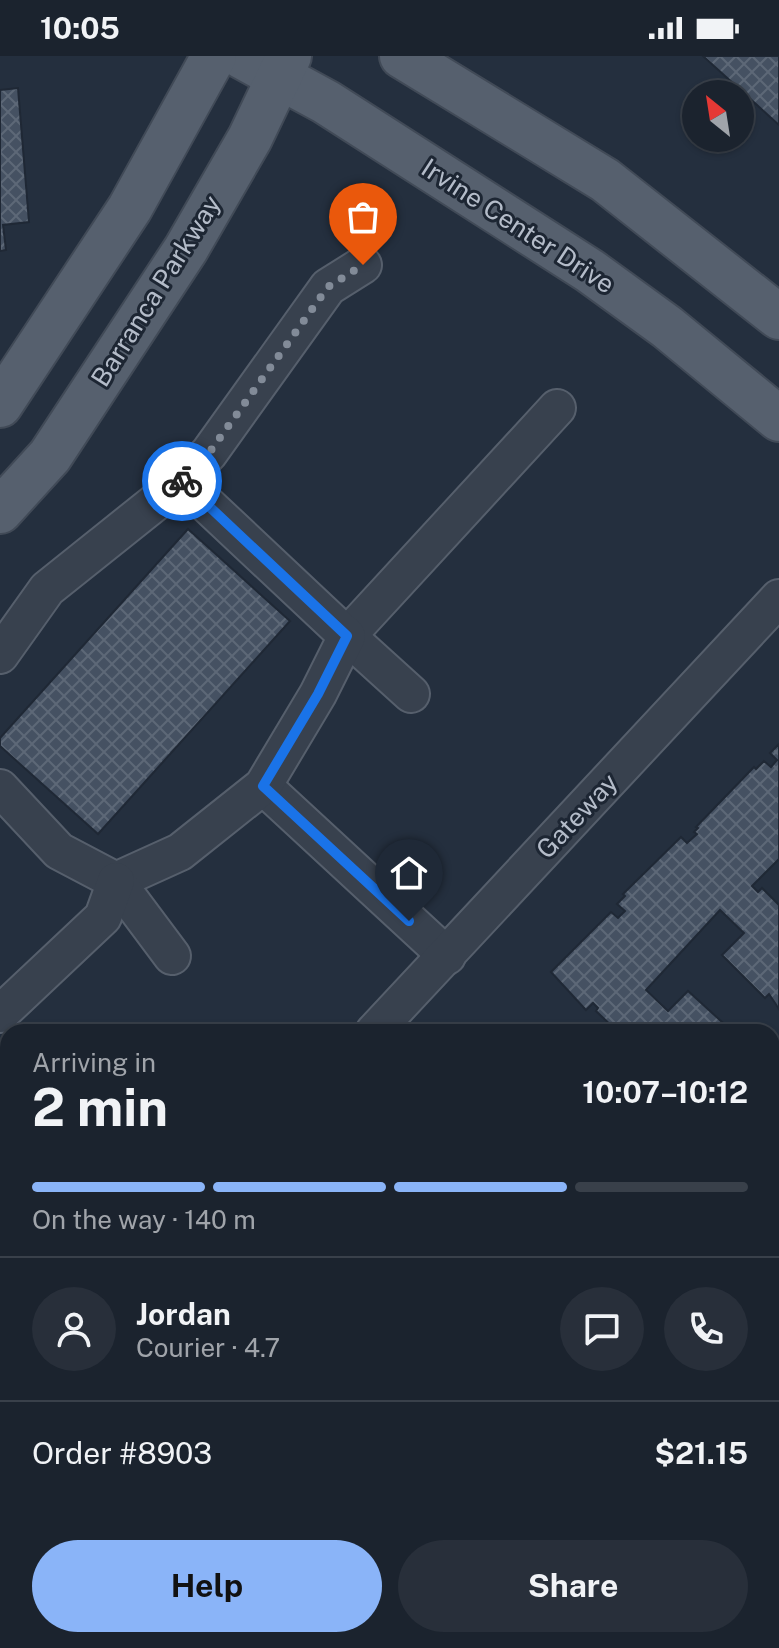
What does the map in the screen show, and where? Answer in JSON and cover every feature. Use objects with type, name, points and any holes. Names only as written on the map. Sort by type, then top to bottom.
[{"type":"main road","points":[[0,405],[130,208],[214,56]]},
{"type":"main road","points":[[402,56],[605,180],[779,317]]},
{"type":"main road","name":"Irvine Center Drive","points":[[270,62],[590,271],[667,327],[779,419]]},
{"type":"main road","name":"Barranca Parkway","points":[[0,511],[50,456],[186,249],[250,138],[270,62]]},
{"type":"street","points":[[0,655],[47,589],[182,481],[209,453],[328,287],[363,265]]},
{"type":"street","points":[[0,1014],[103,917],[116,881],[180,852],[263,786],[318,694],[347,636],[557,408]]},
{"type":"street","points":[[182,481],[411,694]]},
{"type":"street","name":"Gateway","points":[[382,1024],[779,598]]},
{"type":"street","points":[[263,786],[447,956]]},
{"type":"street","points":[[0,788],[59,851],[116,881],[172,956]]},
{"type":"building","points":[[703,56],[779,56],[779,125],[754,102],[754,80],[729,80]]},
{"type":"building","points":[[18,88],[29,222],[3,225],[6,250],[0,251],[0,90]]},
{"type":"building","points":[[188,529],[290,621],[98,834],[0,746],[0,738]]},
{"type":"building","points":[[779,744],[779,859],[752,886],[758,892],[762,888],[779,905],[779,1009],[769,994],[765,998],[722,955],[744,933],[720,910],[646,990],[668,1011],[688,991],[724,1024],[610,1024],[596,1011],[598,1008],[593,1003],[586,1010],[551,972],[611,912],[618,918],[625,911],[617,904],[625,896],[623,894],[681,837],[687,843],[697,834],[694,832],[696,827],[754,767],[756,769],[764,761],[771,767],[777,760],[770,753]]},
{"type":"way so far","points":[[182,481],[209,453],[328,287],[363,265]]},
{"type":"route","points":[[182,481],[347,636],[318,694],[263,786],[409,921]]}]
